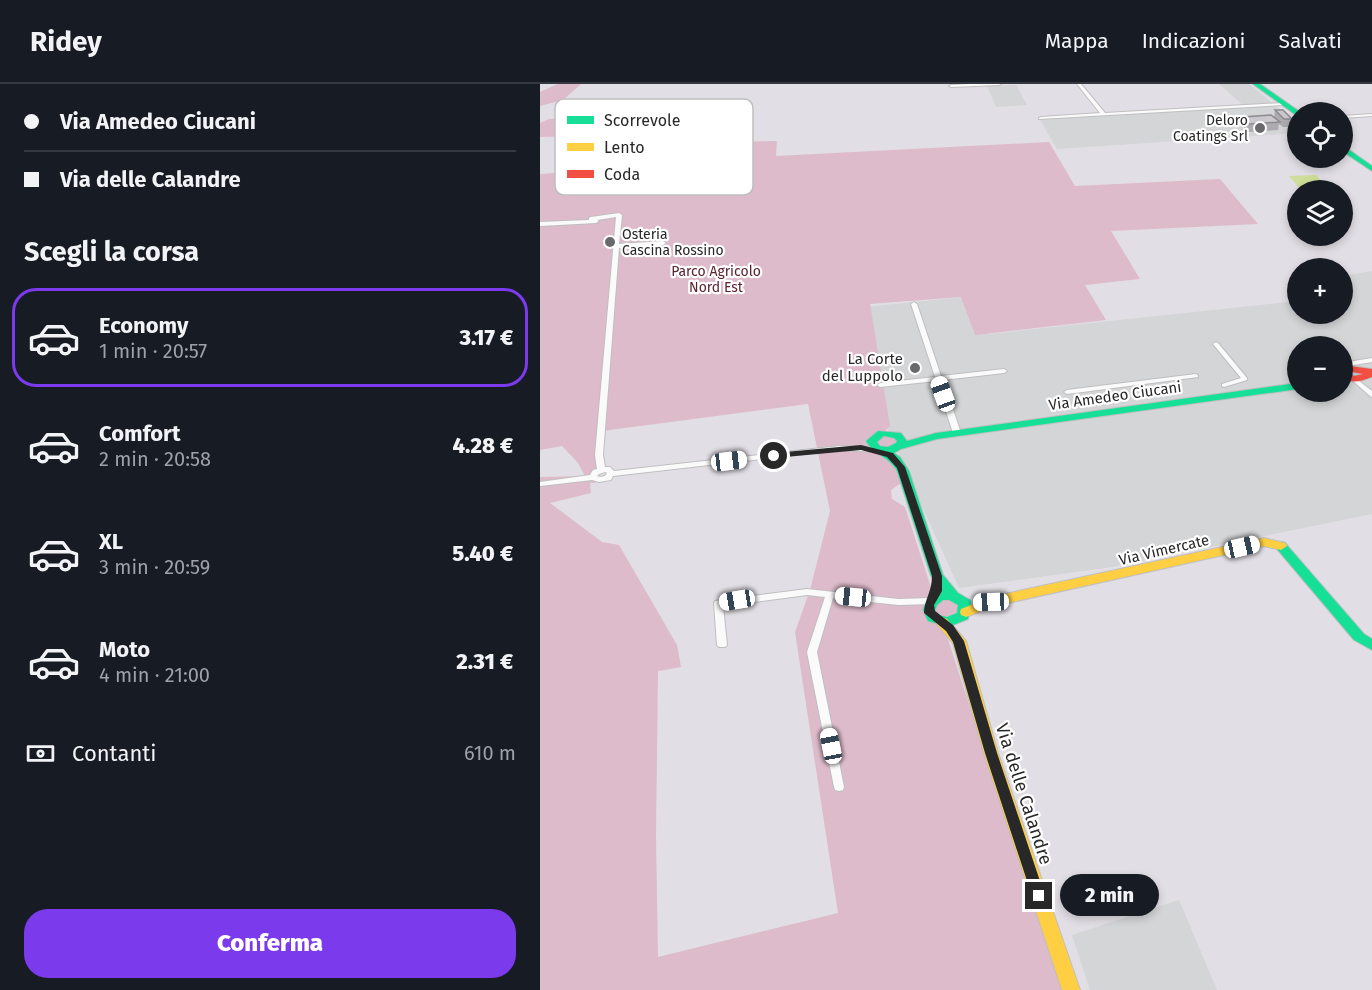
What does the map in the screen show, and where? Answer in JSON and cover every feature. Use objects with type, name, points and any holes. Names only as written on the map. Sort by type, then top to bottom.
[{"type":"main road","points":[[1256,84],[1287,107]]},
{"type":"main road","points":[[1353,155],[1372,169]]},
{"type":"main road","name":"Via Amedeo Ciucani","points":[[879,451],[899,443],[936,436],[1287,388]]},
{"type":"main road","name":"Via Amedeo Ciucani","points":[[874,437],[884,433],[899,443]]},
{"type":"main road","points":[[874,437],[871,444],[898,463],[905,476],[937,576],[937,591],[931,605]]},
{"type":"main road","points":[[898,463],[899,443]]},
{"type":"main road","name":"Via Vimercate","points":[[961,606],[991,602],[1264,542],[1282,546],[1359,637],[1372,645]]},
{"type":"main road","points":[[937,576],[961,606]]},
{"type":"main road","points":[[931,605],[943,596],[961,606]]},
{"type":"main road","name":"Via delle Calandre","points":[[931,605],[959,641]]},
{"type":"main road","points":[[942,622],[954,621],[961,606]]},
{"type":"main road","name":"Via delle Calandre","points":[[961,606],[959,641],[991,753],[1071,990]]},
{"type":"street","points":[[951,87],[999,84]]},
{"type":"street","points":[[1079,84],[1104,115]]},
{"type":"street","points":[[1041,118],[1283,104]]},
{"type":"street","points":[[1353,116],[1372,115]]},
{"type":"street","points":[[540,224],[619,219],[599,455],[601,469]]},
{"type":"street","points":[[616,246],[663,243]]},
{"type":"street","points":[[914,304],[957,433]]},
{"type":"street","points":[[1216,344],[1245,379],[1224,385]]},
{"type":"street","points":[[1353,363],[1372,360]]},
{"type":"street","points":[[880,385],[1004,371]]},
{"type":"street","points":[[1067,392],[1196,376]]},
{"type":"street","points":[[1357,377],[1372,395]]},
{"type":"street","name":"Via Amedeo Ciucani","points":[[840,448],[874,437]]},
{"type":"street","name":"Via Amedeo Ciucani","points":[[593,477],[601,480],[611,474],[840,448],[879,451]]},
{"type":"street","points":[[601,469],[608,470],[611,474]]},
{"type":"street","points":[[540,484],[593,477],[601,469]]},
{"type":"street","points":[[722,645],[718,603],[807,592],[931,605]]},
{"type":"street","points":[[830,595],[812,652],[839,787]]},
{"type":"shaded area","points":[[1219,84],[1249,84],[1287,115],[1287,134],[1057,149],[1040,120],[1244,106]]},
{"type":"shaded area","points":[[1016,85],[1027,105],[996,107],[987,86]]},
{"type":"shaded area","points":[[1316,175],[1321,180],[1292,180],[1289,176]]},
{"type":"shaded area","points":[[1372,271],[1372,514],[1112,567],[959,588],[887,428],[855,308],[973,296],[989,334],[1287,302],[1287,324],[1353,324],[1353,274]]},
{"type":"shaded area","points":[[1179,900],[1217,990],[1090,990],[1072,935]]},
{"type":"green space","points":[[558,84],[581,84],[564,99],[555,99],[555,102],[540,106],[540,92]]},
{"type":"green space","points":[[555,119],[555,137],[540,137],[540,123]]},
{"type":"green space","name":"Parco Agricolo Nord Est","points":[[777,141],[776,156],[1049,142],[1075,186],[1220,179],[1258,224],[1111,231],[1140,279],[1085,285],[1106,320],[975,335],[961,297],[870,304],[890,426],[884,432],[898,442],[895,447],[901,483],[891,490],[892,499],[905,507],[936,603],[947,599],[961,606],[957,616],[941,618],[1062,990],[540,990],[540,477],[585,476],[578,463],[562,446],[540,450],[540,174],[555,173],[555,195],[753,195],[753,142]],"holes":[[[808,404],[830,511],[810,590],[795,632],[838,913],[658,957],[656,835],[658,671],[681,667],[677,645],[619,545],[602,542],[550,503],[591,493],[590,483],[595,483],[602,431]]]},
{"type":"building","points":[[1275,110],[1283,110],[1287,114],[1287,119]]},
{"type":"building","points":[[1271,115],[1280,122],[1249,124],[1243,117]]},
{"type":"traffic: fast","points":[[1256,84],[1287,106]]},
{"type":"traffic: fast","points":[[1353,155],[1372,169]]},
{"type":"traffic: fast","points":[[901,446],[936,436],[1287,388]]},
{"type":"traffic: fast","points":[[882,433],[897,435],[902,440],[901,445],[890,451],[876,449],[871,441],[882,433]]},
{"type":"traffic: fast","points":[[881,451],[896,459],[903,471],[937,576],[953,596]]},
{"type":"traffic: fast","points":[[1281,546],[1359,637],[1372,645]]},
{"type":"traffic: fast","points":[[951,595],[965,603],[963,616],[948,622],[933,618],[929,610],[934,600],[951,595]]},
{"type":"traffic: slow","points":[[966,612],[991,602],[1264,542],[1281,546]]},
{"type":"traffic: slow","points":[[942,622],[959,641],[991,753],[1071,990]]},
{"type":"traffic: jam","points":[[1372,372],[1350,369],[1343,373],[1353,380],[1372,374]]},
{"type":"place","name":"Deloro Coatings Srl","points":[[1260,128]]},
{"type":"place","name":"Osteria Cascina Rossino","points":[[610,242]]},
{"type":"place","name":"La Corte del Luppolo","points":[[915,368]]},
{"type":"route","points":[[774,456],[861,447],[890,455],[901,467],[937,576],[937,591],[929,605],[929,613],[950,628],[959,641],[991,753],[1039,896]]}]
